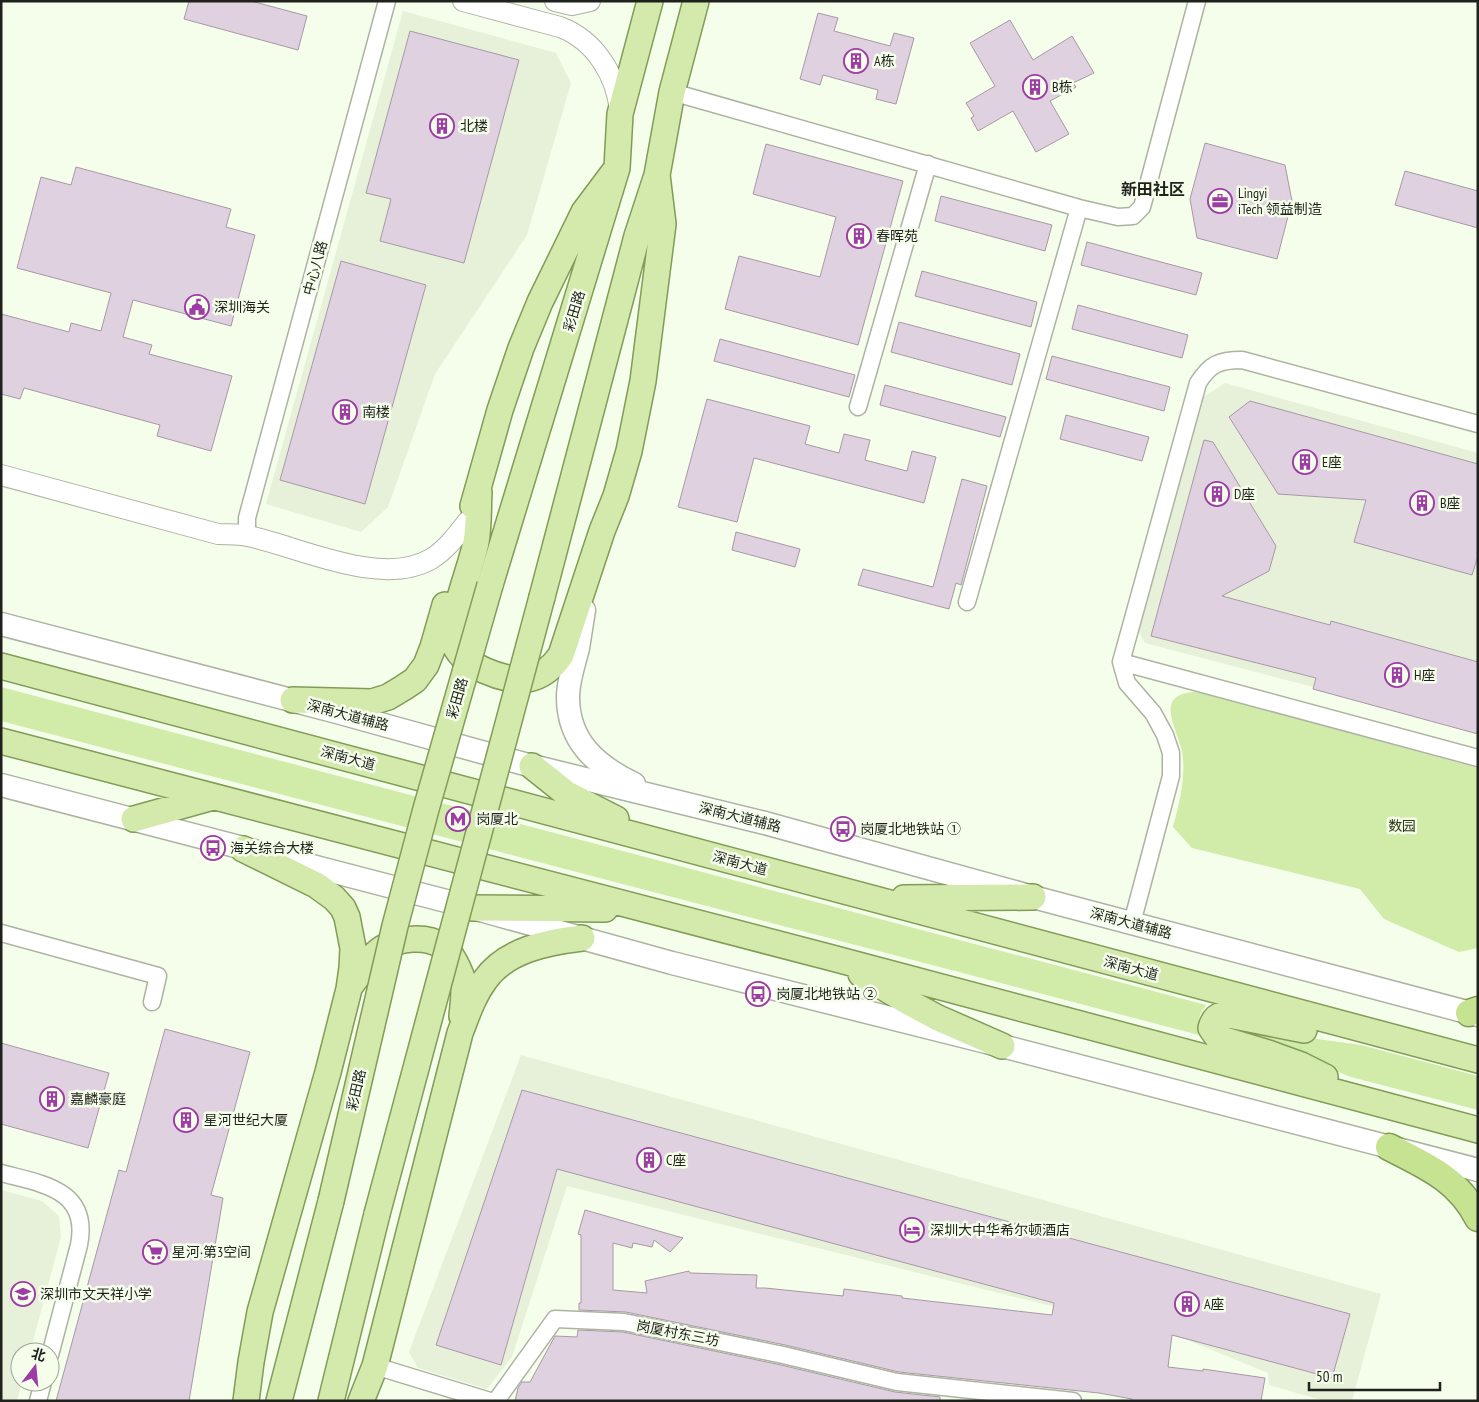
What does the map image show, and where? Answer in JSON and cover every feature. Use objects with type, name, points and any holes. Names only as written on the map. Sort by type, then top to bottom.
[{"type":"highway","points":[[1389,1147],[1432,1168],[1451,1182],[1463,1193],[1478,1218]]},
{"type":"main road","name":"彩田路","points":[[279,1401],[331,1201],[395,926],[426,809],[490,585],[617,168],[620,114],[650,1]]},
{"type":"main road","points":[[331,1401],[378,1214],[637,236],[657,175],[672,92],[696,1]]},
{"type":"main road","points":[[293,700],[372,702],[388,697],[415,680],[426,665],[433,647],[468,521],[478,492],[500,410],[521,348],[540,302],[584,212],[617,168]]},
{"type":"main road","points":[[478,492],[476,541],[454,630],[454,642],[460,655],[472,664],[500,676],[527,679],[541,675],[549,670],[561,655],[616,496],[629,450],[644,381],[663,224],[657,175]]},
{"type":"main road","points":[[593,561],[568,696],[569,715],[576,735],[596,762],[642,788],[684,804]]},
{"type":"main road","name":"深南大道辅路","points":[[1,624],[293,700],[532,766],[765,823],[1033,897],[1475,1013]]},
{"type":"main road","name":"深南大道","points":[[1,666],[1478,1060]]},
{"type":"main road","points":[[1,741],[836,959],[1478,1130]]},
{"type":"main road","points":[[532,766],[566,794],[651,839]]},
{"type":"main road","points":[[1,785],[473,908],[672,963],[1002,1046],[1478,1170]]},
{"type":"main road","points":[[134,819],[215,797]]},
{"type":"main road","points":[[243,849],[316,885],[334,898],[347,917],[353,948],[348,989],[325,1081],[260,1312],[250,1362],[246,1401]]},
{"type":"main road","points":[[872,898],[1033,897]]},
{"type":"main road","points":[[473,908],[585,908],[657,912]]},
{"type":"main road","points":[[361,1401],[375,1366],[460,1033],[474,999],[494,969],[508,959],[524,950],[561,940],[582,938]]},
{"type":"main road","points":[[348,989],[372,957],[384,947],[403,939],[422,940],[441,946],[454,959],[463,979],[464,996],[460,1033]]},
{"type":"main road","points":[[836,959],[938,1018],[1002,1046]]},
{"type":"main road","points":[[1365,1099],[1302,1065],[1268,1052],[1218,1038],[1211,1028],[1212,1021],[1224,1014],[1312,1031],[1346,1035],[1381,1035]]},
{"type":"street","name":"中心八路","points":[[247,535],[247,518],[387,1]]},
{"type":"street","points":[[463,1],[569,31],[585,42],[601,59],[612,79],[619,102],[620,114]]},
{"type":"street","points":[[555,1],[572,4],[590,1]]},
{"type":"street","points":[[672,92],[1079,208],[1118,217],[1133,216],[1142,206],[1197,1]]},
{"type":"street","points":[[858,407],[928,164]]},
{"type":"street","points":[[967,602],[1079,208]]},
{"type":"street","points":[[1132,923],[1171,776],[1171,753],[1165,735],[1153,713],[1127,683],[1121,662],[1198,383],[1209,368],[1218,362],[1242,360],[1478,424]]},
{"type":"street","points":[[1,475],[218,534],[247,535],[334,561],[387,570],[405,569],[431,559],[440,552],[468,521]]},
{"type":"street","points":[[1121,662],[1478,758]]},
{"type":"street","points":[[1,933],[158,976],[152,1002]]},
{"type":"street","points":[[1,1173],[54,1188],[66,1196],[75,1208],[82,1226],[79,1245],[53,1342]]},
{"type":"street","name":"岗厦村东三坊","points":[[496,1401],[555,1319],[624,1322],[782,1355],[897,1382],[1073,1401]]},
{"type":"street","points":[[375,1366],[490,1401]]},
{"type":"shaded area","points":[[403,11],[556,53],[571,83],[527,235],[435,374],[388,507],[361,532],[266,504]]},
{"type":"shaded area","points":[[1225,383],[1478,453],[1478,730],[1145,643],[1132,620],[1194,403]]},
{"type":"shaded area","points":[[521,1055],[1381,1294],[1352,1401],[1325,1401],[1269,1385],[1268,1373],[1185,1339],[567,1186],[512,1357],[487,1389],[418,1368],[409,1352]]},
{"type":"shaded area","name":"深圳市文天祥小学","points":[[1,1190],[42,1201],[59,1216],[61,1237],[33,1342],[10,1342],[10,1392],[19,1392],[17,1401],[1,1401]]},
{"type":"green space","points":[[1,687],[1206,1005],[1199,1019],[1199,1035],[1,721]]},
{"type":"green space","name":"数园","points":[[1193,692],[1478,768],[1478,948],[1459,952],[1384,919],[1360,889],[1192,848],[1173,827],[1181,793],[1183,767],[1182,752],[1171,717],[1171,705],[1177,697]]},
{"type":"green space","points":[[1222,1026],[1361,1045],[1478,1076],[1478,1110],[1351,1077]]},
{"type":"building","points":[[189,1],[251,1],[307,16],[298,50],[184,19]]},
{"type":"building","name":"A栋","points":[[818,13],[838,18],[834,31],[890,46],[894,33],[914,38],[896,104],[876,99],[878,90],[823,75],[820,85],[800,79]]},
{"type":"building","name":"B栋","points":[[1010,20],[1033,60],[1072,36],[1094,73],[1073,83],[1076,87],[1050,101],[1069,134],[1036,152],[1013,111],[978,131],[971,118],[974,116],[966,103],[995,86],[970,43]]},
{"type":"building","name":"北楼","points":[[410,31],[519,60],[464,263],[380,241],[391,199],[366,193]]},
{"type":"building","points":[[1205,143],[1285,165],[1292,201],[1277,259],[1197,238],[1190,199]]},
{"type":"building","name":"春晖苑","points":[[766,144],[903,181],[858,345],[725,309],[739,256],[820,277],[836,217],[753,194]]},
{"type":"building","name":"深圳海关","points":[[76,167],[231,209],[226,227],[255,235],[231,326],[133,300],[123,337],[152,345],[149,354],[232,376],[211,451],[157,436],[160,425],[24,388],[20,399],[1,394],[1,314],[69,332],[71,323],[101,331],[111,293],[17,268],[41,177],[71,185]]},
{"type":"building","points":[[1405,171],[1478,191],[1478,228],[1395,205]]},
{"type":"building","points":[[941,196],[1052,225],[1045,251],[935,221]]},
{"type":"building","points":[[1087,242],[1202,273],[1196,295],[1081,265]]},
{"type":"building","name":"南楼","points":[[341,261],[426,285],[365,504],[280,480]]},
{"type":"building","points":[[922,271],[1037,302],[1031,327],[915,296]]},
{"type":"building","points":[[1078,305],[1188,335],[1182,358],[1072,329]]},
{"type":"building","points":[[899,322],[1020,354],[1012,385],[891,352]]},
{"type":"building","points":[[720,339],[855,375],[849,397],[714,361]]},
{"type":"building","points":[[1052,356],[1170,387],[1164,411],[1046,379]]},
{"type":"building","points":[[885,385],[1006,417],[1000,437],[880,405]]},
{"type":"building","points":[[707,399],[810,426],[805,444],[839,453],[844,434],[870,440],[865,460],[907,471],[912,451],[936,457],[924,503],[754,458],[737,522],[678,507]]},
{"type":"building","points":[[1250,401],[1478,464],[1478,556],[1472,575],[1354,542],[1366,500],[1278,494],[1229,417]]},
{"type":"building","points":[[1066,415],[1149,437],[1142,461],[1060,439]]},
{"type":"building","points":[[1204,440],[1213,442],[1276,546],[1269,571],[1222,596],[1330,625],[1331,621],[1478,662],[1478,734],[1313,689],[1316,678],[1151,636]]},
{"type":"building","points":[[962,479],[987,486],[961,585],[956,583],[949,609],[858,585],[863,569],[933,587]]},
{"type":"building","points":[[736,532],[800,549],[795,567],[732,550]]},
{"type":"building","name":"星河·第3空间","points":[[165,1029],[250,1052],[211,1195],[223,1198],[189,1401],[56,1401],[119,1170],[126,1172]]},
{"type":"building","name":"嘉麟豪庭","points":[[1,1043],[109,1073],[88,1148],[1,1124]]},
{"type":"building","points":[[522,1090],[1350,1314],[1332,1378],[1172,1335],[1168,1367],[1203,1371],[1203,1369],[1265,1378],[1261,1401],[1132,1401],[1132,1399],[1099,1393],[899,1372],[785,1345],[626,1312],[579,1310],[579,1303],[581,1303],[581,1235],[578,1234],[585,1210],[683,1238],[670,1252],[654,1240],[652,1247],[633,1243],[632,1248],[613,1243],[613,1290],[647,1293],[645,1281],[689,1271],[690,1273],[757,1275],[756,1288],[843,1296],[844,1289],[902,1296],[902,1298],[1052,1315],[1054,1303],[557,1169],[501,1365],[436,1345]]},
{"type":"building","points":[[578,1330],[623,1332],[781,1365],[895,1392],[940,1397],[940,1401],[515,1401],[518,1388],[522,1382],[530,1382],[555,1336],[577,1337]]},
{"type":"place","name":"A栋","points":[[856,61]]},
{"type":"place","name":"B栋","points":[[1035,87]]},
{"type":"place","name":"北楼","points":[[442,126]]},
{"type":"place","name":"Lingyi iTech 领益制造","points":[[1220,201]]},
{"type":"place","name":"春晖苑","points":[[859,236]]},
{"type":"place","name":"深圳海关","points":[[197,307]]},
{"type":"place","name":"南楼","points":[[345,412]]},
{"type":"place","name":"E座","points":[[1305,462]]},
{"type":"place","name":"D座","points":[[1217,494]]},
{"type":"place","name":"B座","points":[[1422,503]]},
{"type":"place","name":"H座","points":[[1397,675]]},
{"type":"place","name":"岗厦北","points":[[458,819]]},
{"type":"place","name":"岗厦北地铁站 ①","points":[[843,829]]},
{"type":"place","name":"海关综合大楼","points":[[213,848]]},
{"type":"place","name":"岗厦北地铁站 ②","points":[[758,994]]},
{"type":"place","name":"嘉麟豪庭","points":[[52,1099]]},
{"type":"place","name":"星河世纪大厦","points":[[186,1120]]},
{"type":"place","name":"C座","points":[[649,1160]]},
{"type":"place","name":"深圳大中华希尔顿酒店","points":[[912,1230]]},
{"type":"place","name":"星河·第3空间","points":[[155,1252]]},
{"type":"place","name":"深圳市文天祥小学","points":[[23,1294]]},
{"type":"place","name":"A座","points":[[1187,1304]]},
{"type":"district","name":"新田社区","points":[[1153,189]]}]
